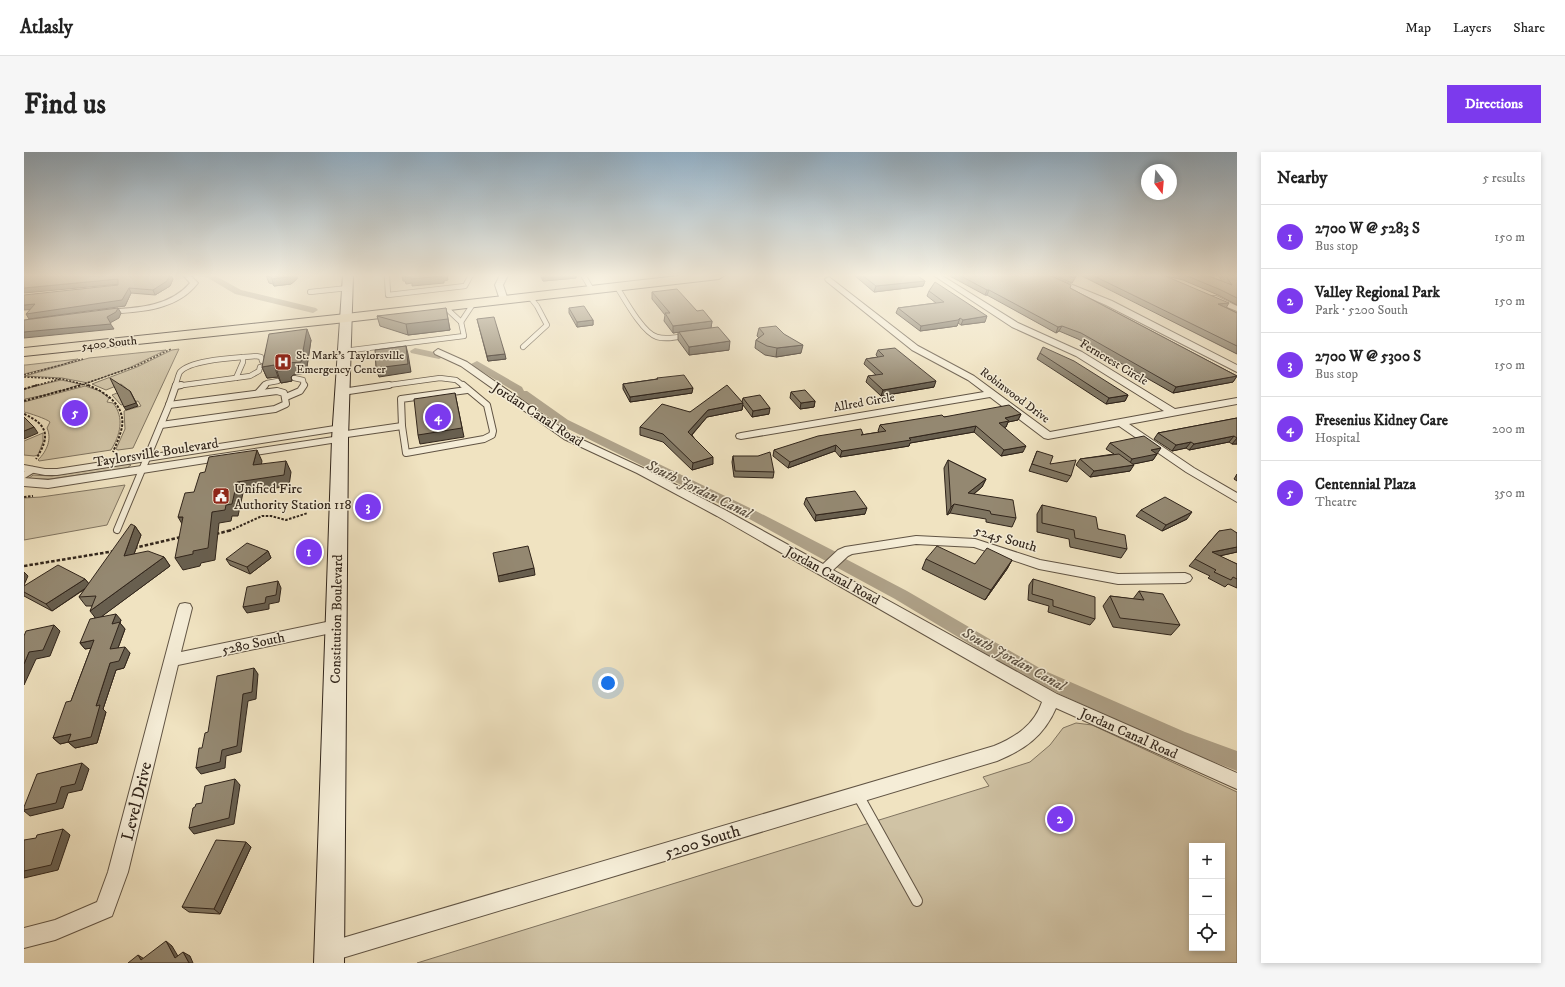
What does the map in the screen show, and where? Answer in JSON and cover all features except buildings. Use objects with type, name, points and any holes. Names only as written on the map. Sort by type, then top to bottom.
[{"type":"main road","name":"Constitution Boulevard","points":[[329,958],[342,392],[346,313]]},
{"type":"main road","name":"5400 South","points":[[24,352],[392,313]]},
{"type":"street","name":"Robinwood Drive","points":[[871,313],[915,348],[971,378],[1048,436],[1237,401]]},
{"type":"street","name":"Ferncrest Circle","points":[[996,313],[1015,325],[1079,354],[1174,413]]},
{"type":"street","points":[[1128,313],[1237,370]]},
{"type":"street","name":"Jordan Canal Road","points":[[438,352],[464,364],[568,437],[641,471],[714,509],[825,570],[1051,699],[1237,781]]},
{"type":"street","name":"Allred Circle","points":[[741,436],[992,394]]},
{"type":"street","points":[[1121,423],[1190,470],[1237,498]]},
{"type":"street","name":"Taylorsville Boulevard","points":[[27,471],[57,472],[147,458],[341,434]]},
{"type":"street","name":"Taylorsville Boulevard","points":[[24,482],[48,484],[341,434]]},
{"type":"street","name":"5245 South","points":[[825,570],[843,553],[850,550],[916,540],[975,543],[1039,564],[1118,579],[1185,578]]},
{"type":"street","name":"Level Drive","points":[[24,938],[55,930],[105,909],[118,872],[185,608]]},
{"type":"street","name":"5280 South","points":[[171,660],[336,626]]},
{"type":"street","name":"5200 South","points":[[329,958],[997,753],[1014,746],[1029,736],[1040,724],[1048,710],[1051,699]]},
{"type":"lane","points":[[344,351],[464,336],[461,322],[451,313]]},
{"type":"lane","points":[[461,322],[468,313]]},
{"type":"lane","points":[[523,347],[547,325],[541,313]]},
{"type":"lane","points":[[635,313],[654,336],[661,338],[696,334]]},
{"type":"lane","points":[[117,530],[169,405],[180,372],[186,368],[205,361],[256,356],[261,357],[259,372],[255,374],[176,386]]},
{"type":"lane","points":[[236,378],[243,362],[243,357]]},
{"type":"lane","points":[[286,397],[300,391],[304,387],[303,380],[294,378]]},
{"type":"lane","points":[[342,392],[440,378],[456,380],[487,405],[494,431],[492,435],[475,442],[406,453],[402,426],[401,399],[467,390]]},
{"type":"lane","points":[[258,393],[267,383],[278,380]]},
{"type":"lane","points":[[161,425],[275,409],[286,404],[286,397],[284,393],[277,391],[169,405]]},
{"type":"lane","points":[[341,434],[402,426]]},
{"type":"lane","points":[[858,795],[917,901]]},
{"type":"path","points":[[24,401],[86,384],[138,365],[172,348]]},
{"type":"path","points":[[24,376],[88,357]]},
{"type":"path","points":[[24,376],[62,379],[86,384],[106,392],[118,404],[121,411],[123,426],[118,442],[112,452]]},
{"type":"path","points":[[24,389],[62,379]]},
{"type":"path","points":[[24,414],[33,417],[46,431],[44,448],[36,459]]},
{"type":"path","points":[[211,535],[231,530],[262,516],[271,516],[286,520],[308,513]]},
{"type":"path","points":[[130,549],[185,536]]},
{"type":"path","points":[[24,566],[121,550]]},
{"type":"shaded area","points":[[179,349],[133,448],[116,449],[125,429],[124,411],[141,406],[138,401],[121,405],[112,395],[127,389],[121,384],[106,390],[92,384],[137,367],[172,350]]},
{"type":"shaded area","points":[[166,350],[129,368],[88,383],[62,378],[25,376],[89,358]]},
{"type":"shaded area","points":[[78,359],[61,365],[24,374],[24,365]]},
{"type":"shaded area","points":[[61,380],[81,384],[62,391],[61,390],[24,400],[24,389]]},
{"type":"shaded area","points":[[85,386],[100,391],[109,398],[107,402],[113,403],[117,409],[120,426],[117,438],[111,450],[39,461],[38,460],[48,445],[49,436],[47,428],[50,422],[24,412],[24,402]]},
{"type":"shaded area","points":[[43,433],[43,442],[38,455],[24,455],[24,441]]},
{"type":"shaded area","points":[[128,464],[131,465],[127,468],[50,479],[28,479],[33,475],[52,476]]},
{"type":"shaded area","points":[[125,485],[107,525],[24,540],[24,498]]},
{"type":"shaded area","points":[[1076,723],[1092,725],[1237,792],[1237,963],[417,963],[989,786],[983,777],[1030,762],[1050,745],[1063,728]]},
{"type":"waterway","name":"South Jordan Canal","points":[[415,351],[439,356]]},
{"type":"waterway","name":"South Jordan Canal","points":[[477,364],[518,390]]},
{"type":"waterway","name":"South Jordan Canal","points":[[523,394],[562,420]]},
{"type":"waterway","name":"South Jordan Canal","points":[[566,423],[747,512],[830,556]]},
{"type":"waterway","name":"South Jordan Canal","points":[[842,563],[901,595],[1036,675],[1178,739],[1237,761]]},
{"type":"place","name":"St. Mark's Taylorsville Emergency Center","points":[[283,362]]},
{"type":"place","name":"Centennial Plaza","points":[[75,413]]},
{"type":"place","name":"Fresenius Kidney Care","points":[[438,417]]},
{"type":"place","name":"Unified Fire Authority Station 118","points":[[221,496]]},
{"type":"place","name":"2700 W @ 5300 S","points":[[368,507]]},
{"type":"place","name":"2700 W @ 5283 S","points":[[309,552]]},
{"type":"place","name":"Valley Regional Park","points":[[1060,819]]}]
